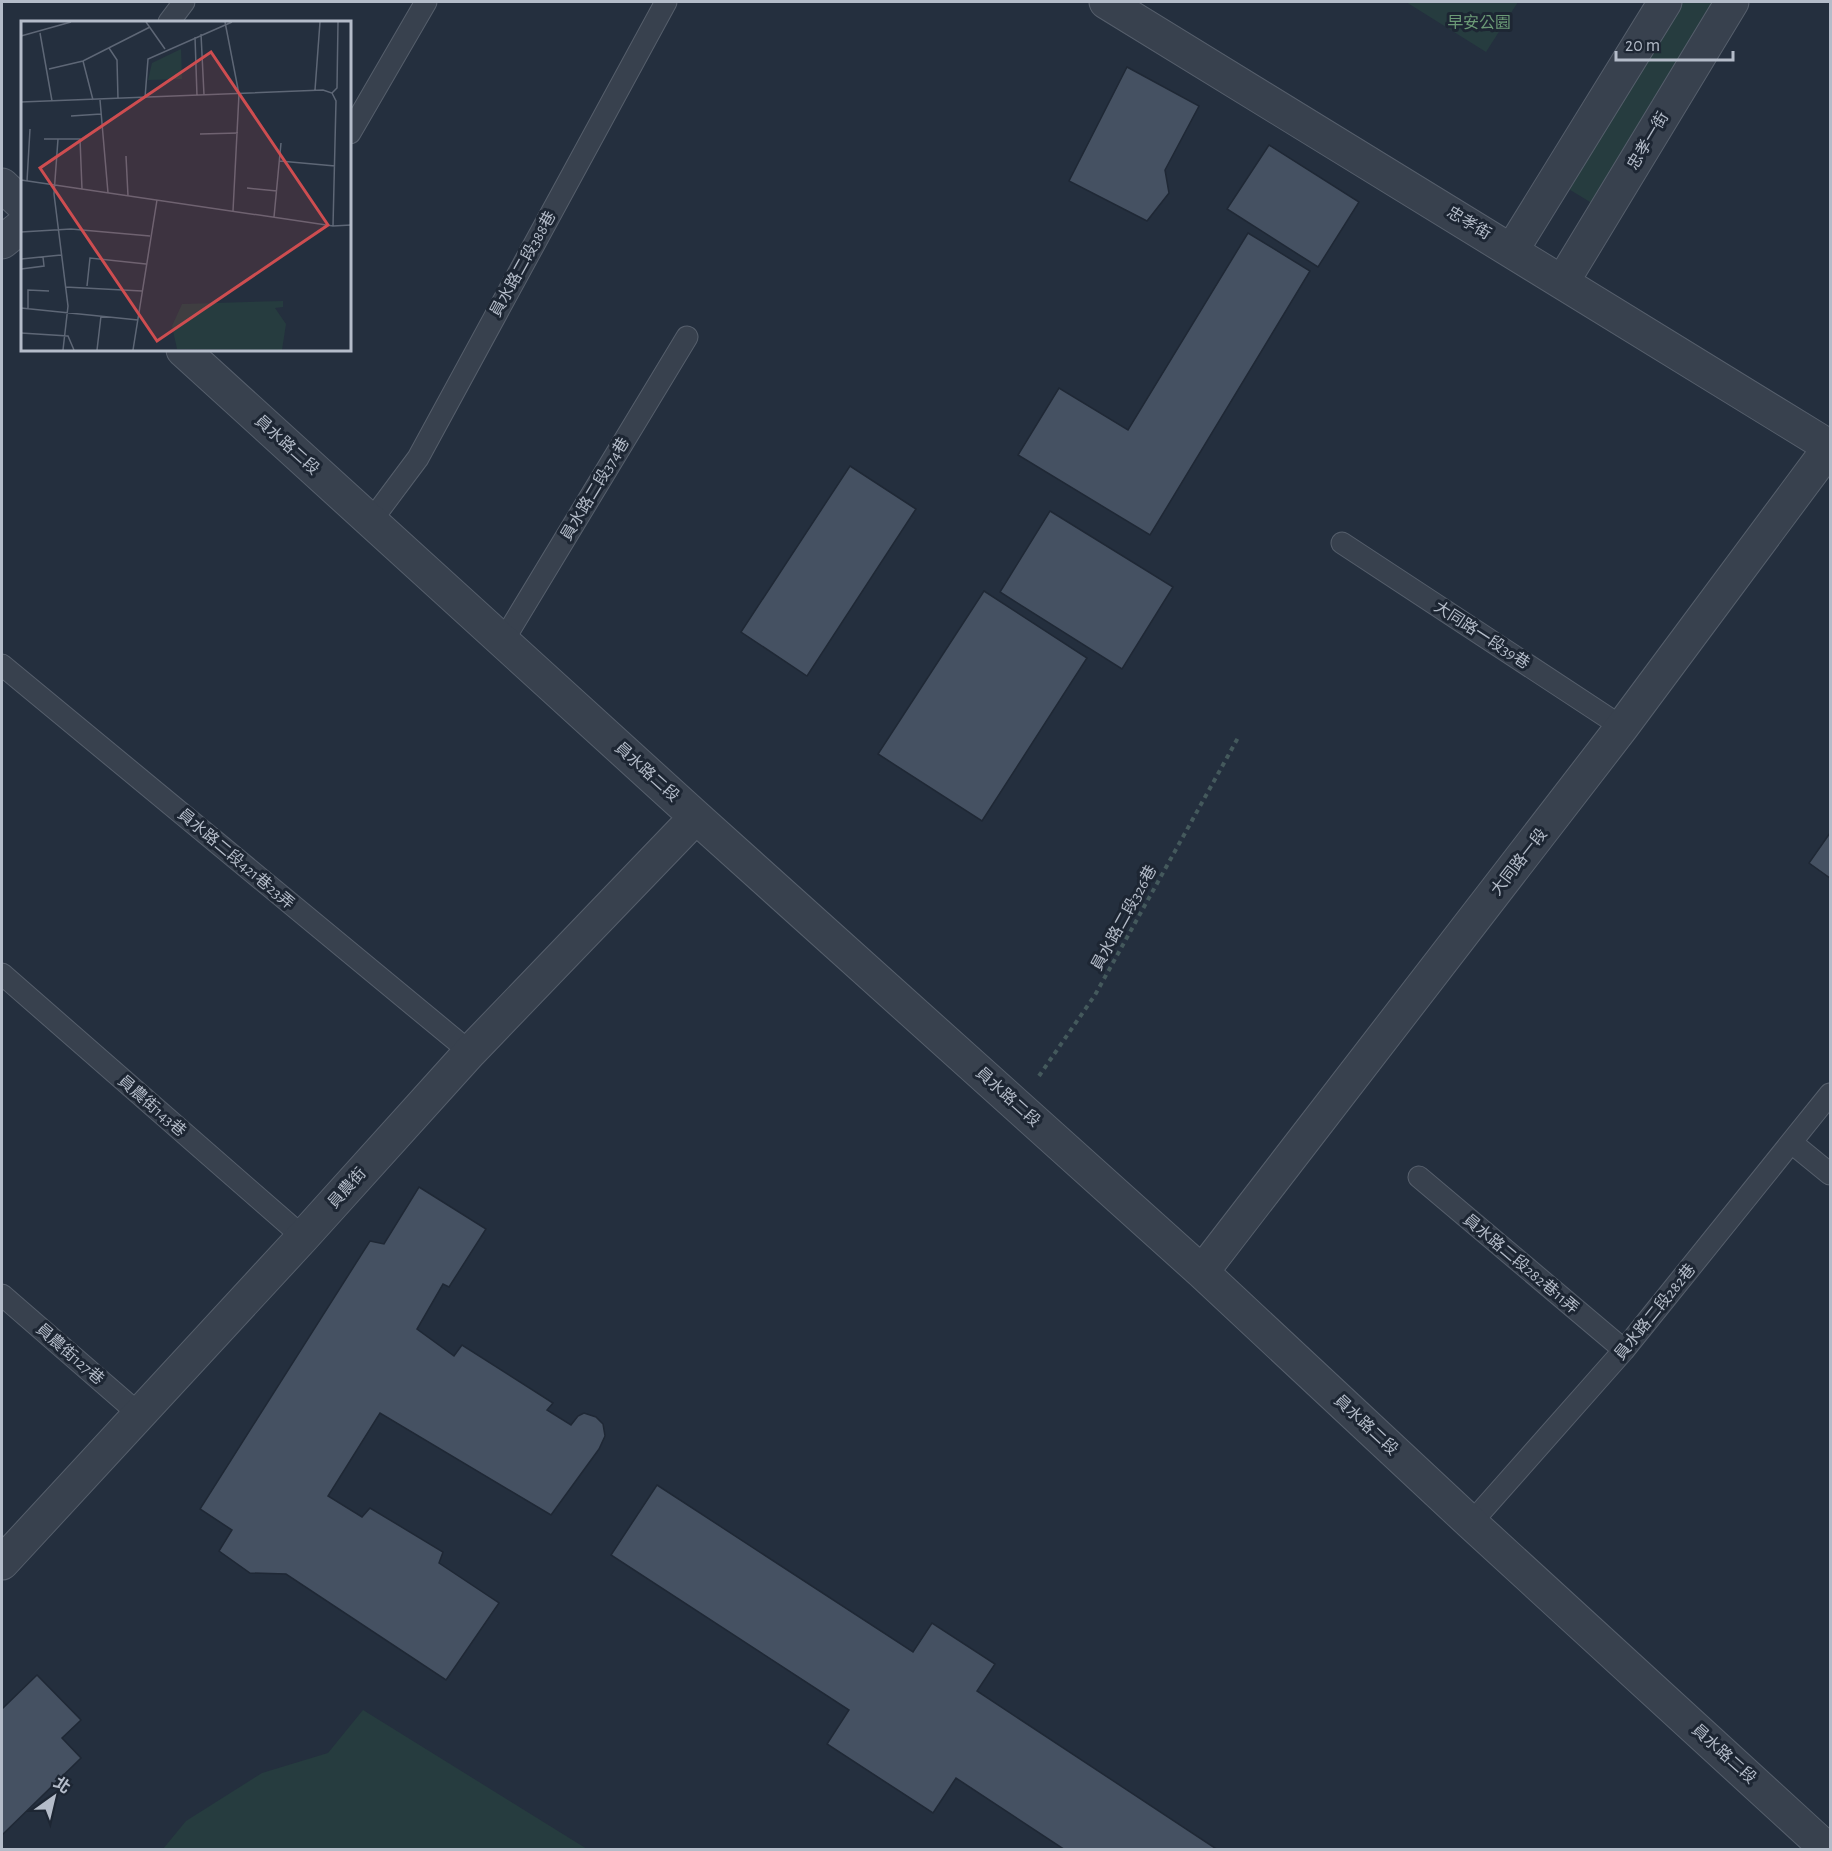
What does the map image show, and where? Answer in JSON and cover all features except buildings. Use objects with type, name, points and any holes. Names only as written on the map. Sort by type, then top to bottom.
[{"type":"street","points":[[1512,250],[1665,2]]},
{"type":"street","name":"忠孝一街","points":[[1563,281],[1732,2]]},
{"type":"street","name":"忠孝街","points":[[1113,3],[1830,447]]},
{"type":"street","points":[[2,185],[21,203]]},
{"type":"street","points":[[2,242],[21,227]]},
{"type":"street","name":"員水路二段","points":[[198,355],[371,521],[1202,1272],[1471,1523],[1828,1850]]},
{"type":"street","name":"大同路一段","points":[[1202,1272],[1622,727],[1830,447]]},
{"type":"street","name":"員農街","points":[[2,1563],[470,1052],[696,817]]},
{"type":"lane","points":[[170,21],[184,2]]},
{"type":"lane","points":[[351,131],[426,2]]},
{"type":"lane","name":"員水路二段388巷","points":[[371,521],[418,458],[666,2]]},
{"type":"lane","name":"員水路二段374巷","points":[[503,641],[687,337]]},
{"type":"lane","name":"大同路一段39巷","points":[[1342,543],[1622,727]]},
{"type":"lane","name":"員水路二段421巷23弄","points":[[2,665],[470,1052]]},
{"type":"lane","name":"員農街143巷","points":[[2,974],[303,1237]]},
{"type":"lane","name":"員水路二段282巷","points":[[1471,1523],[1624,1350],[1830,1094]]},
{"type":"lane","points":[[1792,1143],[1830,1174]]},
{"type":"lane","name":"員水路二段282巷11弄","points":[[1419,1177],[1624,1350]]},
{"type":"lane","name":"員農街127巷","points":[[2,1295],[139,1414]]},
{"type":"path","name":"員水路二段326巷","points":[[1018,1106],[1095,994],[1239,735]]},
{"type":"green space","name":"早安公園","points":[[1406,2],[1518,2],[1486,52]]},
{"type":"green space","points":[[1681,2],[1719,2],[1595,205],[1567,188]]},
{"type":"green space","points":[[363,1710],[587,1849],[163,1849],[186,1821],[262,1773],[328,1753]]}]
